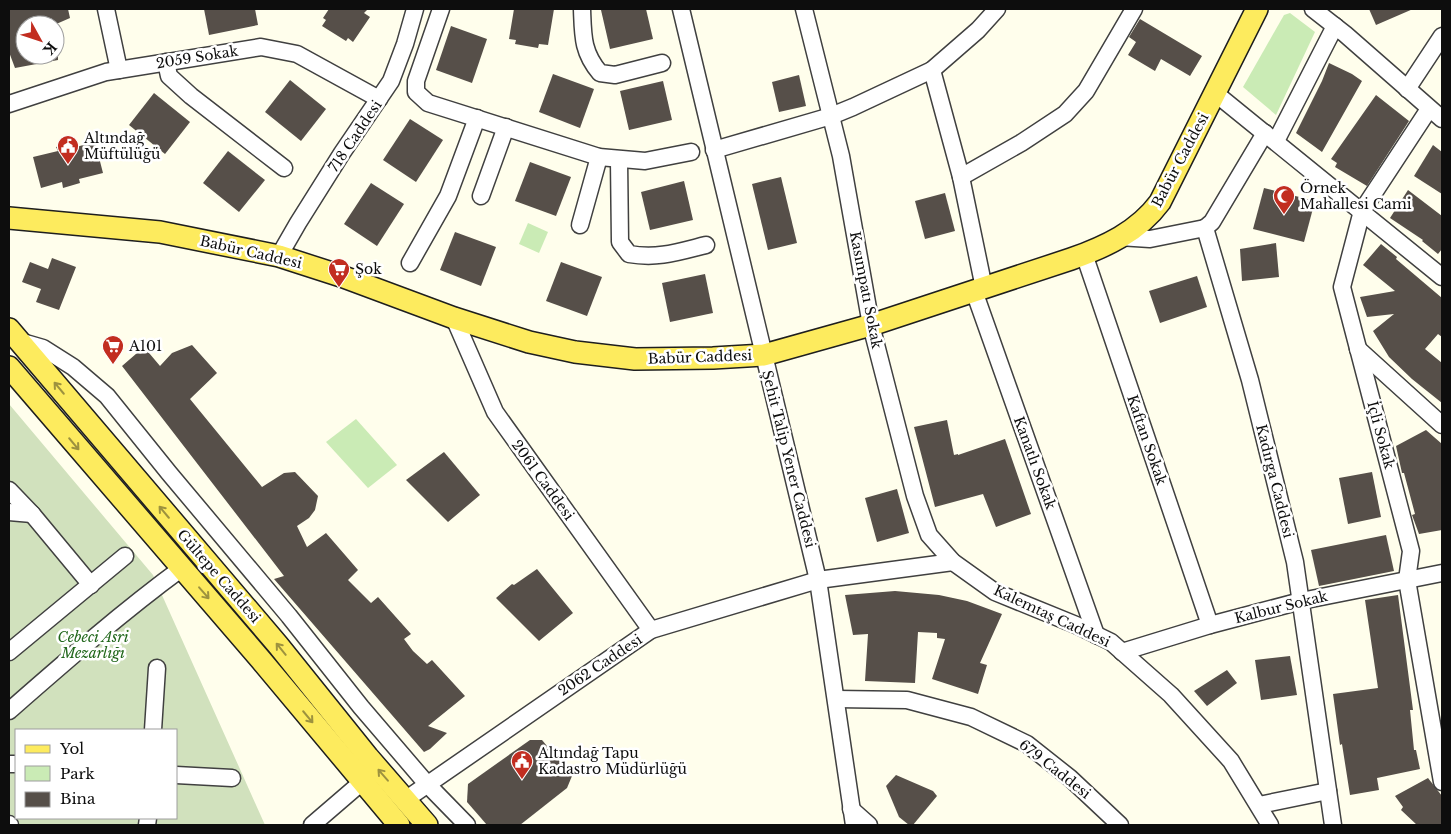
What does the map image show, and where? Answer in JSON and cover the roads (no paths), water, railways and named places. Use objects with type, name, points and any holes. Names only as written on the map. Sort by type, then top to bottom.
[{"type":"main road","name":"Babür Caddesi","points":[[14,220],[160,232],[279,256],[350,279],[454,318],[529,342],[575,352],[635,359],[764,355],[872,325],[1084,254],[1119,237],[1145,220],[1160,202],[1256,9]]},
{"type":"main road","name":"Gültepe Caddesi","points":[[14,335],[278,645],[368,757],[427,825]]},
{"type":"main road","name":"Gültepe Caddesi","points":[[9,367],[399,825]]},
{"type":"street","points":[[106,9],[119,70]]},
{"type":"street","name":"718 Caddesi","points":[[279,256],[337,160],[391,81],[405,44],[415,9]]},
{"type":"street","points":[[441,9],[416,80],[416,92],[428,103],[599,157],[645,161],[692,152]]},
{"type":"street","points":[[582,9],[585,45],[590,61],[600,73],[615,75],[662,63]]},
{"type":"street","name":"Şehit Talip Yener Caddesi","points":[[681,9],[818,580],[853,817]]},
{"type":"street","name":"Kasımpatı Sokak","points":[[804,9],[841,156],[872,325],[915,496],[929,535],[953,562]]},
{"type":"street","points":[[714,150],[831,116],[932,70],[978,30],[997,9]]},
{"type":"street","points":[[961,176],[1021,143],[1065,114],[1086,91],[1134,9]]},
{"type":"street","points":[[1313,9],[1442,119]]},
{"type":"street","points":[[1119,237],[1150,239],[1205,228],[1212,222],[1270,137],[1335,26]]},
{"type":"street","points":[[1407,89],[1442,36]]},
{"type":"street","name":"2059 Sokak","points":[[9,104],[106,72],[261,47],[297,54],[379,99]]},
{"type":"street","points":[[166,62],[169,76],[191,96],[284,168]]},
{"type":"street","name":"Kanatlı Sokak","points":[[932,70],[961,176],[979,290],[1096,635]]},
{"type":"street","points":[[1215,93],[1442,277]]},
{"type":"street","name":"İçli Sokak","points":[[1429,109],[1362,211],[1342,288],[1411,551],[1407,580],[1442,782]]},
{"type":"street","points":[[410,263],[448,196],[476,118]]},
{"type":"street","points":[[481,196],[506,127]]},
{"type":"street","points":[[580,225],[599,157]]},
{"type":"street","points":[[619,160],[620,242],[629,254],[645,257],[663,256],[706,245]]},
{"type":"street","name":"Kadırga Caddesi","points":[[1205,228],[1250,380],[1295,562],[1333,825]]},
{"type":"street","name":"Kaftan Sokak","points":[[1084,254],[1210,625]]},
{"type":"street","name":"2061 Caddesi","points":[[454,318],[495,412],[651,630]]},
{"type":"street","points":[[14,335],[43,348],[73,367],[107,396],[426,784],[467,825]]},
{"type":"street","points":[[1358,349],[1442,425]]},
{"type":"street","points":[[9,490],[32,514],[91,585]]},
{"type":"street","points":[[9,512],[32,514]]},
{"type":"street","points":[[9,652],[125,556]]},
{"type":"street","points":[[818,580],[953,562]]},
{"type":"street","name":"Kalemtaş Caddesi","points":[[953,562],[995,592],[1111,642],[1171,695],[1231,761],[1270,825]]},
{"type":"street","points":[[9,710],[144,597],[182,568]]},
{"type":"street","name":"Kalbur Sokak","points":[[1122,652],[1210,625],[1301,601],[1442,573]]},
{"type":"street","name":"2062 Caddesi","points":[[405,800],[651,630],[818,580]]},
{"type":"street","points":[[153,729],[157,668]]},
{"type":"street","name":"679 Caddesi","points":[[836,698],[907,700],[971,717],[1027,744],[1070,778],[1120,825]]},
{"type":"street","points":[[178,775],[232,778]]},
{"type":"street","points":[[312,825],[362,782]]},
{"type":"street","points":[[1259,805],[1328,790]]},
{"type":"street","points":[[853,817],[869,825]]},
{"type":"place","name":"Altındağ Müftülüğü","points":[[68,165]]},
{"type":"place","name":"Örnek Mahallesi Cami","points":[[1284,215]]},
{"type":"place","name":"Şok","points":[[339,288]]},
{"type":"place","name":"A101","points":[[113,365]]},
{"type":"place","name":"Altındağ Tapu Kadastro Müdürlüğü","points":[[522,780]]},
{"type":"park label","name":"Cebeci Asri Mezarlığı","points":[[93,646]]}]
